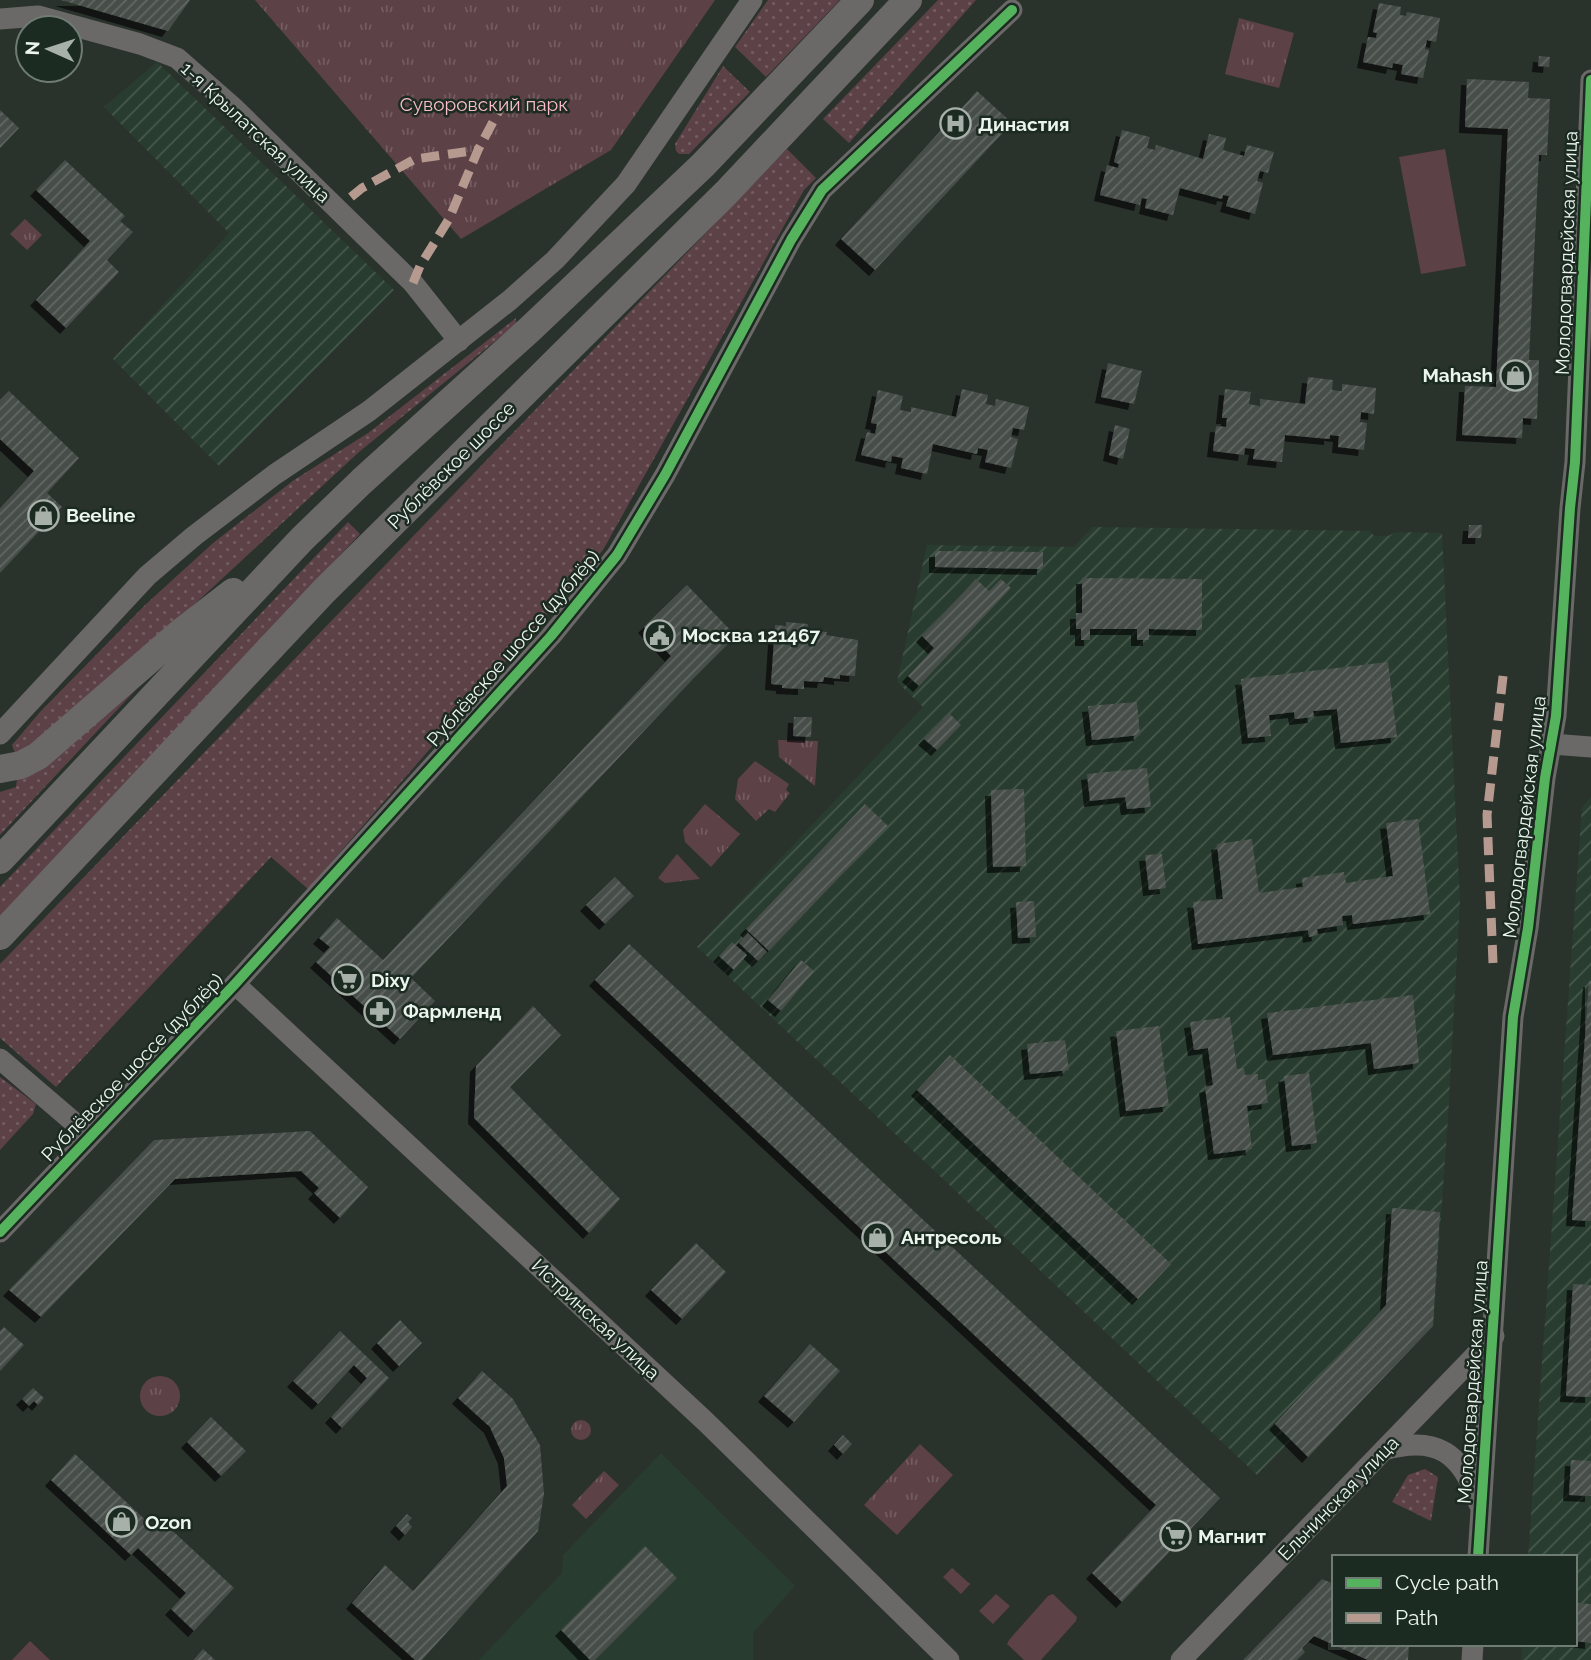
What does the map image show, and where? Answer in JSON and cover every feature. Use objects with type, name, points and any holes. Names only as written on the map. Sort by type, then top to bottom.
[{"type":"main road","points":[[0,860],[302,539],[703,165],[860,0]]},
{"type":"main road","name":"Рублёвское шоссе","points":[[0,936],[324,591],[726,193],[908,0]]},
{"type":"main road","points":[[0,769],[21,765],[45,751],[180,633],[302,539]]},
{"type":"street","points":[[0,734],[147,576],[274,475],[369,411],[510,300],[555,260],[626,184],[752,0]]},
{"type":"street","name":"Рублёвское шоссе (дублёр)","points":[[0,1232],[235,984],[551,635],[617,555],[665,474],[822,190],[1012,10]]},
{"type":"street","name":"1-я Крылатская улица","points":[[0,19],[38,16],[140,44],[177,58],[235,109],[414,283],[459,341]]},
{"type":"street","name":"Молодогвардейская улица","points":[[1478,1555],[1513,1017],[1528,928],[1545,778],[1552,744],[1575,462],[1591,80]]},
{"type":"street","points":[[1552,744],[1591,747]]},
{"type":"street","name":"Истринская улица","points":[[235,984],[706,1422],[949,1660]]},
{"type":"street","points":[[0,1059],[90,1136]]},
{"type":"street","name":"Ельнинская улица","points":[[1181,1660],[1494,1336]]},
{"type":"street","points":[[1384,1450],[1405,1444],[1423,1444],[1450,1455],[1473,1487],[1481,1509]]},
{"type":"shaded area","points":[[157,62],[394,290],[219,466],[113,359],[229,233],[104,107]]},
{"type":"shaded area","points":[[1092,527],[1370,531],[1374,536],[1388,536],[1396,532],[1442,533],[1460,901],[1433,1326],[1308,1457],[1291,1440],[1257,1475],[697,947],[923,707],[897,682],[927,545],[1074,547]]},
{"type":"shaded area","points":[[1591,797],[1591,1660],[1521,1660],[1522,1646],[1577,1646],[1577,1555],[1528,1555],[1582,807]]},
{"type":"shaded area","points":[[661,1453],[795,1586],[753,1633],[753,1660],[479,1660],[562,1573],[563,1555]]},
{"type":"green space","name":"Суворовский парк","points":[[255,0],[715,0],[611,150],[461,239]]},
{"type":"green space","points":[[768,0],[840,0],[766,77],[735,47]]},
{"type":"green space","points":[[938,0],[976,0],[849,143],[823,119]]},
{"type":"green space","points":[[1239,18],[1294,33],[1279,88],[1225,74]]},
{"type":"green space","points":[[723,66],[750,92],[689,154],[679,154],[675,144]]},
{"type":"green space","points":[[787,149],[816,178],[804,190],[603,550],[308,889],[271,857],[56,1087],[0,1038],[0,964]]},
{"type":"green space","points":[[1445,149],[1466,266],[1421,274],[1399,157]]},
{"type":"green space","points":[[25,219],[42,235],[27,250],[10,234]]},
{"type":"green space","points":[[516,318],[516,324],[359,452],[157,639],[42,740],[16,756],[12,745],[40,712],[145,605],[213,543],[294,480],[368,433]]},
{"type":"green space","points":[[348,522],[360,534],[0,918],[0,887]]},
{"type":"green space","points":[[160,664],[0,835],[0,792],[16,787],[17,779]]},
{"type":"green space","points":[[778,740],[818,741],[815,786],[779,757]]},
{"type":"green space","points":[[755,761],[789,784],[786,790],[790,793],[775,812],[769,809],[756,821],[735,799],[738,779]]},
{"type":"green space","points":[[705,804],[740,834],[711,867],[685,842],[683,830]]},
{"type":"green space","points":[[677,854],[700,879],[665,883],[658,878]]},
{"type":"green space","points":[[0,1077],[36,1104],[33,1114],[0,1150]]},
{"type":"green space","points":[[160,1376],[174,1382],[180,1396],[174,1410],[160,1416],[146,1410],[140,1396],[146,1382]]},
{"type":"green space","points":[[577,1420],[585,1420],[591,1430],[585,1440],[577,1440],[571,1434],[571,1426]]},
{"type":"green space","points":[[920,1444],[953,1475],[897,1535],[864,1505]]},
{"type":"green space","points":[[1425,1469],[1438,1477],[1431,1521],[1392,1502],[1408,1475]]},
{"type":"green space","points":[[604,1471],[619,1485],[586,1519],[572,1505]]},
{"type":"green space","points":[[952,1568],[970,1584],[961,1594],[943,1577]]},
{"type":"green space","points":[[996,1594],[1010,1606],[993,1624],[979,1611]]},
{"type":"green space","points":[[1053,1594],[1077,1617],[1076,1621],[1041,1660],[1024,1660],[1007,1644],[1048,1596]]},
{"type":"green space","points":[[30,1641],[50,1660],[12,1660]]},
{"type":"building","points":[[61,0],[190,0],[168,31]]},
{"type":"building","points":[[1379,3],[1401,7],[1400,15],[1406,16],[1407,12],[1440,18],[1436,42],[1427,40],[1425,49],[1429,50],[1423,78],[1401,74],[1403,65],[1393,63],[1392,68],[1363,62],[1368,37],[1376,38],[1377,33],[1373,32]]},
{"type":"building","points":[[1539,56],[1550,57],[1549,67],[1538,66]]},
{"type":"building","points":[[1467,79],[1529,82],[1528,98],[1550,99],[1547,155],[1539,155],[1529,360],[1539,360],[1537,419],[1523,418],[1522,438],[1462,435],[1465,386],[1496,387],[1508,129],[1465,127]]},
{"type":"building","points":[[977,91],[1012,123],[875,270],[841,239]]},
{"type":"building","points":[[0,110],[19,128],[0,148]]},
{"type":"building","points":[[1122,130],[1150,137],[1147,148],[1155,150],[1156,145],[1203,159],[1209,134],[1226,138],[1223,150],[1244,156],[1247,145],[1274,152],[1268,173],[1260,171],[1257,181],[1263,183],[1255,214],[1226,206],[1229,196],[1223,195],[1222,199],[1180,188],[1173,215],[1145,208],[1147,199],[1142,198],[1140,205],[1100,195],[1107,165],[1118,168],[1119,164],[1114,162]]},
{"type":"building","points":[[65,160],[125,216],[120,221],[133,232],[107,260],[119,272],[66,328],[36,300],[90,241],[36,190]]},
{"type":"building","points":[[1108,363],[1142,371],[1134,404],[1101,397]]},
{"type":"building","points":[[1308,377],[1333,380],[1332,390],[1342,391],[1342,384],[1376,388],[1374,414],[1361,412],[1360,422],[1367,423],[1364,450],[1338,447],[1339,436],[1330,435],[1330,439],[1285,435],[1282,462],[1253,459],[1255,449],[1245,448],[1244,455],[1213,451],[1216,426],[1226,427],[1227,418],[1222,418],[1225,389],[1251,392],[1249,404],[1260,406],[1260,399],[1305,404]]},
{"type":"building","points":[[962,389],[988,395],[986,404],[995,406],[996,399],[1029,407],[1024,430],[1013,428],[1011,437],[1018,439],[1011,468],[985,462],[988,450],[978,448],[977,454],[933,444],[927,474],[901,468],[903,458],[892,456],[891,462],[861,455],[867,432],[875,434],[877,424],[871,423],[878,390],[903,396],[900,410],[911,412],[911,407],[956,417]]},
{"type":"building","points":[[9,391],[79,458],[47,493],[62,507],[0,573],[0,508],[34,471],[0,439],[0,400]]},
{"type":"building","points":[[1115,425],[1130,429],[1123,459],[1109,455]]},
{"type":"building","points":[[1469,525],[1482,525],[1481,538],[1468,538]]},
{"type":"building","points":[[935,551],[1043,552],[1043,569],[935,567]]},
{"type":"building","points":[[1082,578],[1202,579],[1202,630],[1149,629],[1149,640],[1137,640],[1137,629],[1090,629],[1090,640],[1081,640],[1081,629],[1076,629],[1076,613],[1082,613]]},
{"type":"building","points":[[976,579],[989,591],[1001,579],[1011,588],[919,686],[908,676],[934,648],[922,636]]},
{"type":"building","points":[[687,585],[736,636],[411,978],[435,1001],[400,1039],[316,962],[330,947],[319,938],[337,918],[383,960],[671,656],[644,627]]},
{"type":"building","points":[[786,622],[808,624],[807,630],[858,640],[855,676],[840,675],[840,679],[824,677],[823,682],[804,681],[804,689],[782,688],[782,685],[771,684],[775,625],[786,626]]},
{"type":"building","points":[[1388,662],[1397,737],[1341,743],[1337,709],[1313,711],[1314,717],[1295,719],[1294,712],[1269,715],[1271,736],[1248,738],[1241,679]]},
{"type":"building","points":[[1137,702],[1140,735],[1092,740],[1088,706]]},
{"type":"building","points":[[949,713],[961,725],[937,750],[924,739]]},
{"type":"building","points":[[794,717],[812,717],[811,737],[793,736]]},
{"type":"building","points":[[1147,768],[1151,807],[1127,809],[1125,797],[1090,801],[1087,774]]},
{"type":"building","points":[[1024,789],[1026,866],[993,867],[991,790]]},
{"type":"building","points":[[865,804],[888,826],[769,951],[746,929]]},
{"type":"building","points":[[1418,819],[1430,914],[1353,924],[1352,915],[1342,916],[1343,925],[1317,929],[1318,935],[1309,937],[1308,930],[1198,944],[1193,902],[1223,899],[1217,844],[1252,839],[1259,893],[1303,887],[1302,878],[1344,872],[1346,883],[1393,876],[1386,823]]},
{"type":"building","points":[[1162,854],[1166,888],[1149,890],[1145,855]]},
{"type":"building","points":[[615,877],[634,896],[605,924],[586,905]]},
{"type":"building","points":[[1034,901],[1036,937],[1018,938],[1016,902]]},
{"type":"building","points":[[748,933],[767,952],[758,961],[739,943]]},
{"type":"building","points":[[732,942],[747,955],[734,970],[719,956]]},
{"type":"building","points":[[629,944],[1220,1498],[1122,1602],[1092,1573],[1156,1505],[595,980]]},
{"type":"building","points":[[801,960],[814,971],[781,1011],[768,1000]]},
{"type":"building","points":[[1591,981],[1591,1221],[1572,1220]]},
{"type":"building","points":[[1413,995],[1419,1063],[1374,1069],[1371,1043],[1273,1055],[1267,1013]]},
{"type":"building","points":[[533,1006],[561,1035],[510,1087],[620,1199],[589,1233],[474,1118],[476,1066]]},
{"type":"building","points":[[1230,1017],[1237,1069],[1244,1068],[1245,1075],[1258,1074],[1258,1080],[1265,1079],[1268,1103],[1247,1106],[1252,1149],[1214,1154],[1205,1087],[1213,1085],[1208,1048],[1194,1050],[1190,1022]]},
{"type":"building","points":[[1159,1026],[1169,1106],[1126,1111],[1116,1031]]},
{"type":"building","points":[[1065,1040],[1069,1070],[1030,1074],[1027,1044]]},
{"type":"building","points":[[950,1055],[1171,1264],[1138,1299],[917,1090]]},
{"type":"building","points":[[1309,1073],[1317,1143],[1292,1146],[1284,1076]]},
{"type":"building","points":[[310,1131],[368,1187],[340,1218],[314,1193],[319,1188],[301,1171],[175,1179],[41,1317],[9,1290],[154,1140]]},
{"type":"building","points":[[1392,1208],[1440,1212],[1433,1326],[1308,1457],[1275,1424],[1386,1305]]},
{"type":"building","points":[[696,1243],[726,1272],[682,1319],[651,1290]]},
{"type":"building","points":[[1573,1284],[1591,1285],[1591,1397],[1566,1396]]},
{"type":"building","points":[[400,1320],[422,1343],[399,1366],[377,1343]]},
{"type":"building","points":[[4,1327],[24,1345],[0,1371],[0,1331]]},
{"type":"building","points":[[340,1331],[389,1378],[342,1428],[331,1417],[367,1378],[354,1365],[318,1404],[293,1381]]},
{"type":"building","points":[[810,1344],[840,1371],[794,1422],[764,1396]]},
{"type":"building","points":[[482,1371],[513,1399],[540,1445],[544,1494],[538,1531],[422,1660],[415,1660],[352,1603],[385,1565],[413,1591],[507,1486],[504,1458],[490,1427],[458,1398]]},
{"type":"building","points":[[33,1388],[44,1398],[38,1405],[34,1401],[29,1406],[22,1399]]},
{"type":"building","points":[[211,1417],[246,1451],[221,1476],[187,1442]]},
{"type":"building","points":[[843,1435],[852,1444],[843,1454],[834,1445]]},
{"type":"building","points":[[75,1454],[155,1529],[162,1521],[234,1588],[194,1631],[171,1609],[186,1593],[138,1548],[131,1555],[51,1480]]},
{"type":"building","points":[[1571,1460],[1591,1461],[1591,1496],[1569,1495]]},
{"type":"building","points":[[407,1514],[412,1518],[408,1522],[412,1527],[405,1535],[396,1526]]},
{"type":"building","points":[[645,1546],[677,1578],[595,1660],[590,1660],[561,1630]]},
{"type":"building","points":[[1322,1579],[1332,1583],[1332,1644],[1314,1636],[1302,1648],[1305,1652],[1297,1660],[1243,1660]]},
{"type":"building","points":[[1577,1603],[1591,1604],[1591,1643],[1577,1641]]},
{"type":"building","points":[[1336,1646],[1409,1646],[1408,1660],[1368,1660]]},
{"type":"building","points":[[203,1649],[215,1660],[193,1660]]},
{"type":"marked path","points":[[413,283],[420,266],[449,219],[478,150],[502,105]]},
{"type":"marked path","points":[[351,197],[362,188],[415,159],[478,150]]},
{"type":"marked path","points":[[1493,963],[1487,815],[1504,668]]},
{"type":"cycle path","points":[[0,1232],[235,984],[551,636],[617,555],[665,475],[791,240],[822,190],[1012,10]]},
{"type":"cycle path","points":[[1478,1555],[1513,1017],[1528,928],[1545,778],[1556,716],[1575,462],[1591,80]]},
{"type":"place","name":"Династия","points":[[955,124]]},
{"type":"place","name":"Mahash","points":[[1516,375]]},
{"type":"place","name":"Beeline","points":[[43,515]]},
{"type":"place","name":"Москва 121467","points":[[659,635]]},
{"type":"place","name":"Dixy","points":[[348,980]]},
{"type":"place","name":"Фармленд","points":[[380,1011]]},
{"type":"place","name":"Антресоль","points":[[878,1237]]},
{"type":"place","name":"Ozon","points":[[122,1522]]},
{"type":"place","name":"Магнит","points":[[1175,1536]]}]
